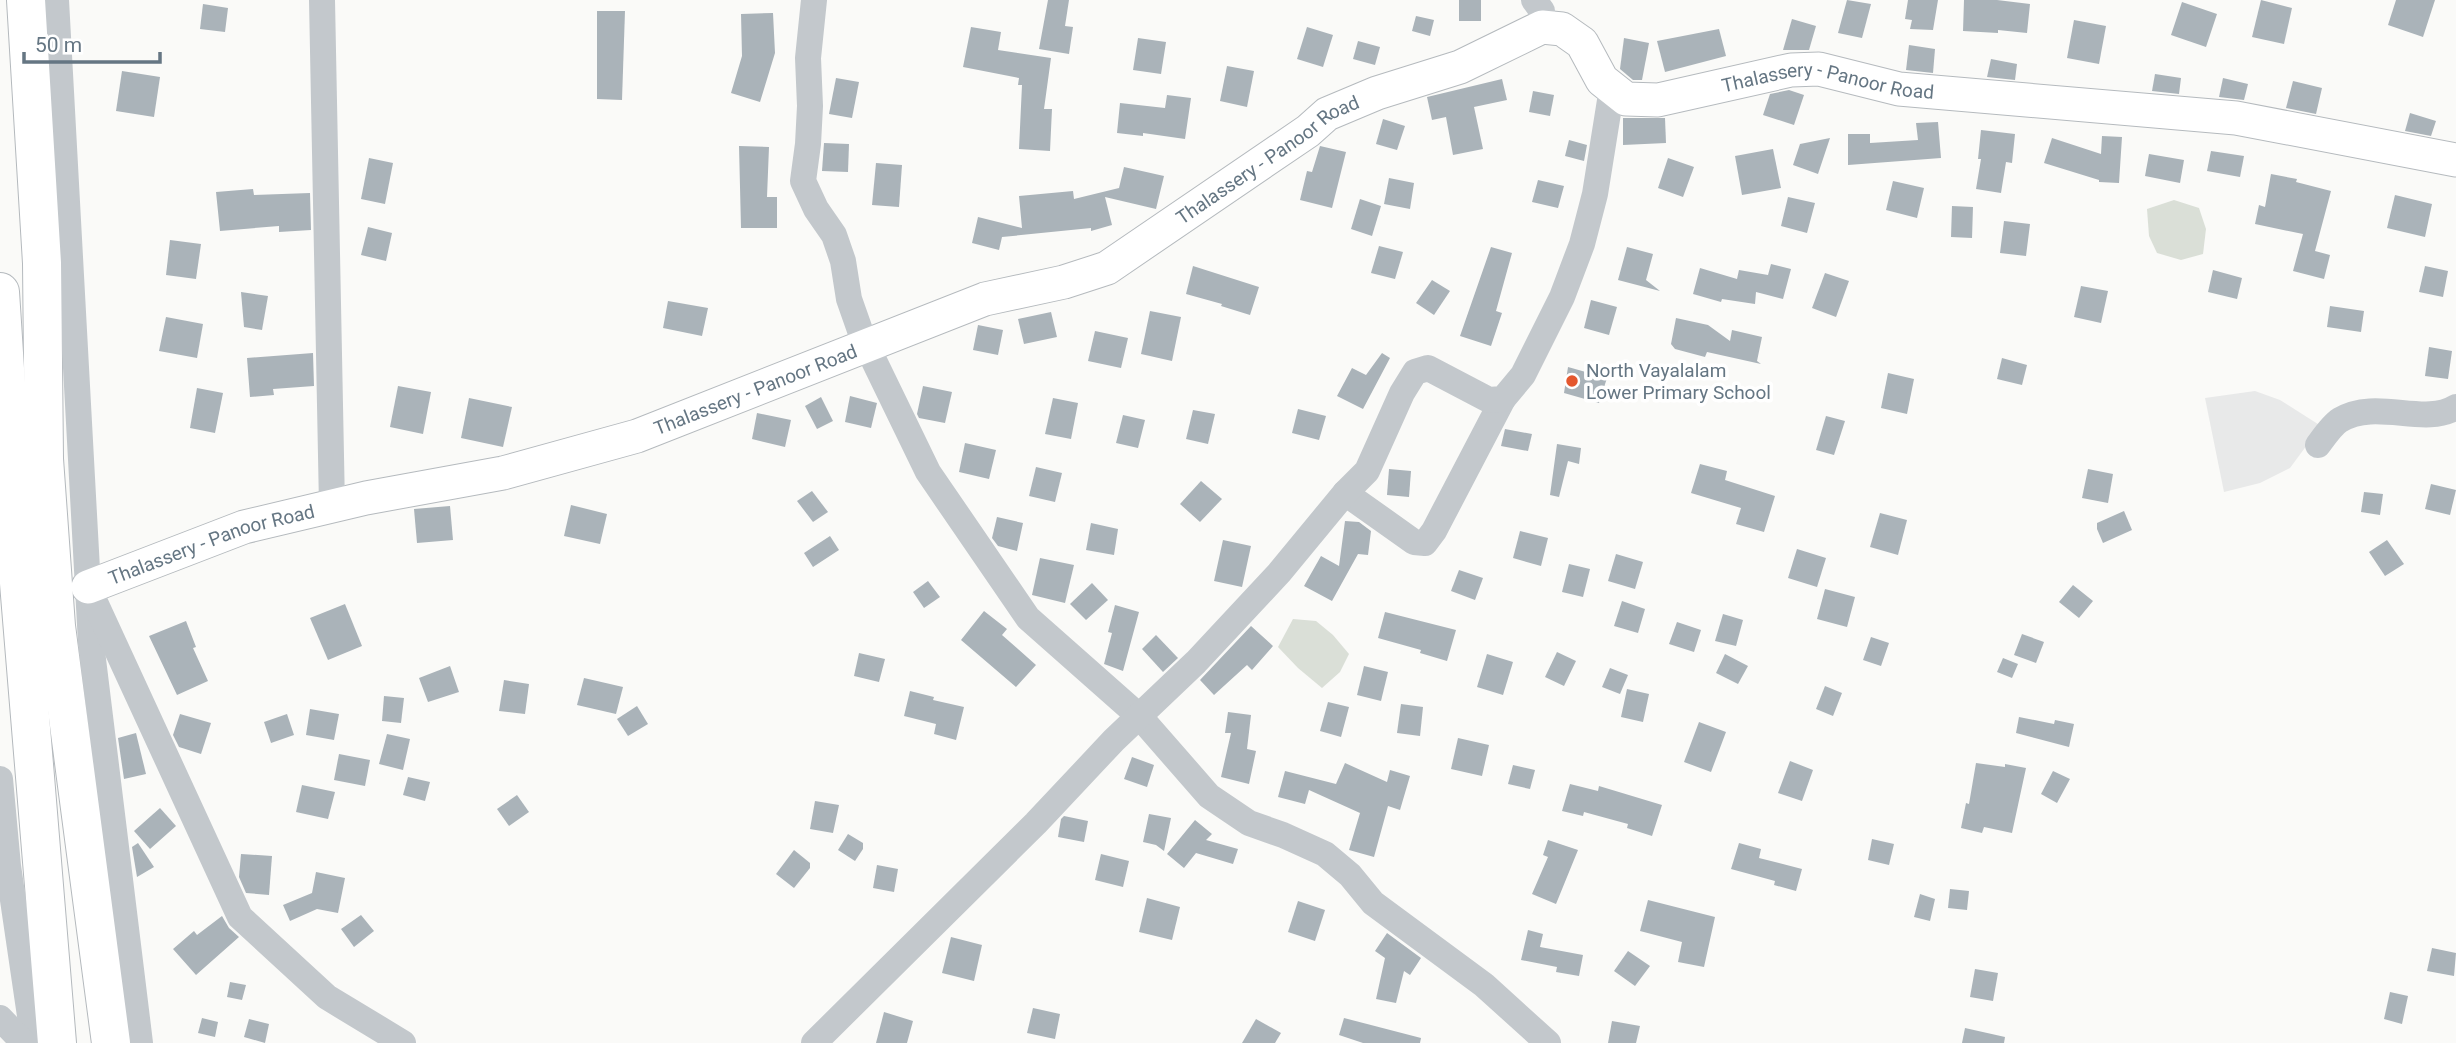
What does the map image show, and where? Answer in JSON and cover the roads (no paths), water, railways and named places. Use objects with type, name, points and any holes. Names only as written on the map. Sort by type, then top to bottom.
[{"type":"highway","points":[[26,0],[42,263],[44,458],[56,626],[111,1043]]},
{"type":"highway","points":[[0,292],[21,611],[57,1043]]},
{"type":"main road","name":"Thalassery - Panoor Road","points":[[88,587],[244,527],[366,498],[503,473],[636,436],[985,299],[1063,282],[1107,268],[1308,131],[1327,114],[1377,93],[1461,67],[1538,13],[1582,43],[1602,80],[1626,99],[1658,100],[1791,69],[1819,69],[1899,89],[2236,118],[2456,160]]},
{"type":"street","points":[[56,0],[91,643],[139,1043]]},
{"type":"street","points":[[322,0],[332,506]]},
{"type":"street","points":[[814,0],[808,58],[809,131],[803,181],[816,209],[834,235],[843,261],[849,299],[867,347],[928,472],[1028,618],[1140,717],[1209,796],[1249,822],[1325,854],[1350,875],[1373,903],[1484,985],[1548,1043]]},
{"type":"street","points":[[1345,493],[1414,542],[1425,543],[1434,531],[1503,399],[1523,375],[1562,297],[1578,256],[1595,194],[1612,88]]},
{"type":"street","points":[[822,1040],[1114,740],[1196,662],[1279,572],[1345,493],[1367,471],[1402,393],[1415,372],[1428,368],[1489,400],[1503,399]]},
{"type":"street","points":[[2318,445],[2339,421],[2369,411],[2401,411],[2426,415],[2456,407]]},
{"type":"street","points":[[88,587],[240,917],[327,996],[403,1043]]},
{"type":"street","points":[[0,779],[8,866],[34,1043]]},
{"type":"street","points":[[0,1018],[24,1043]]},
{"type":"place","name":"North Vayalalam Lower Primary School","points":[[1572,381]]}]
